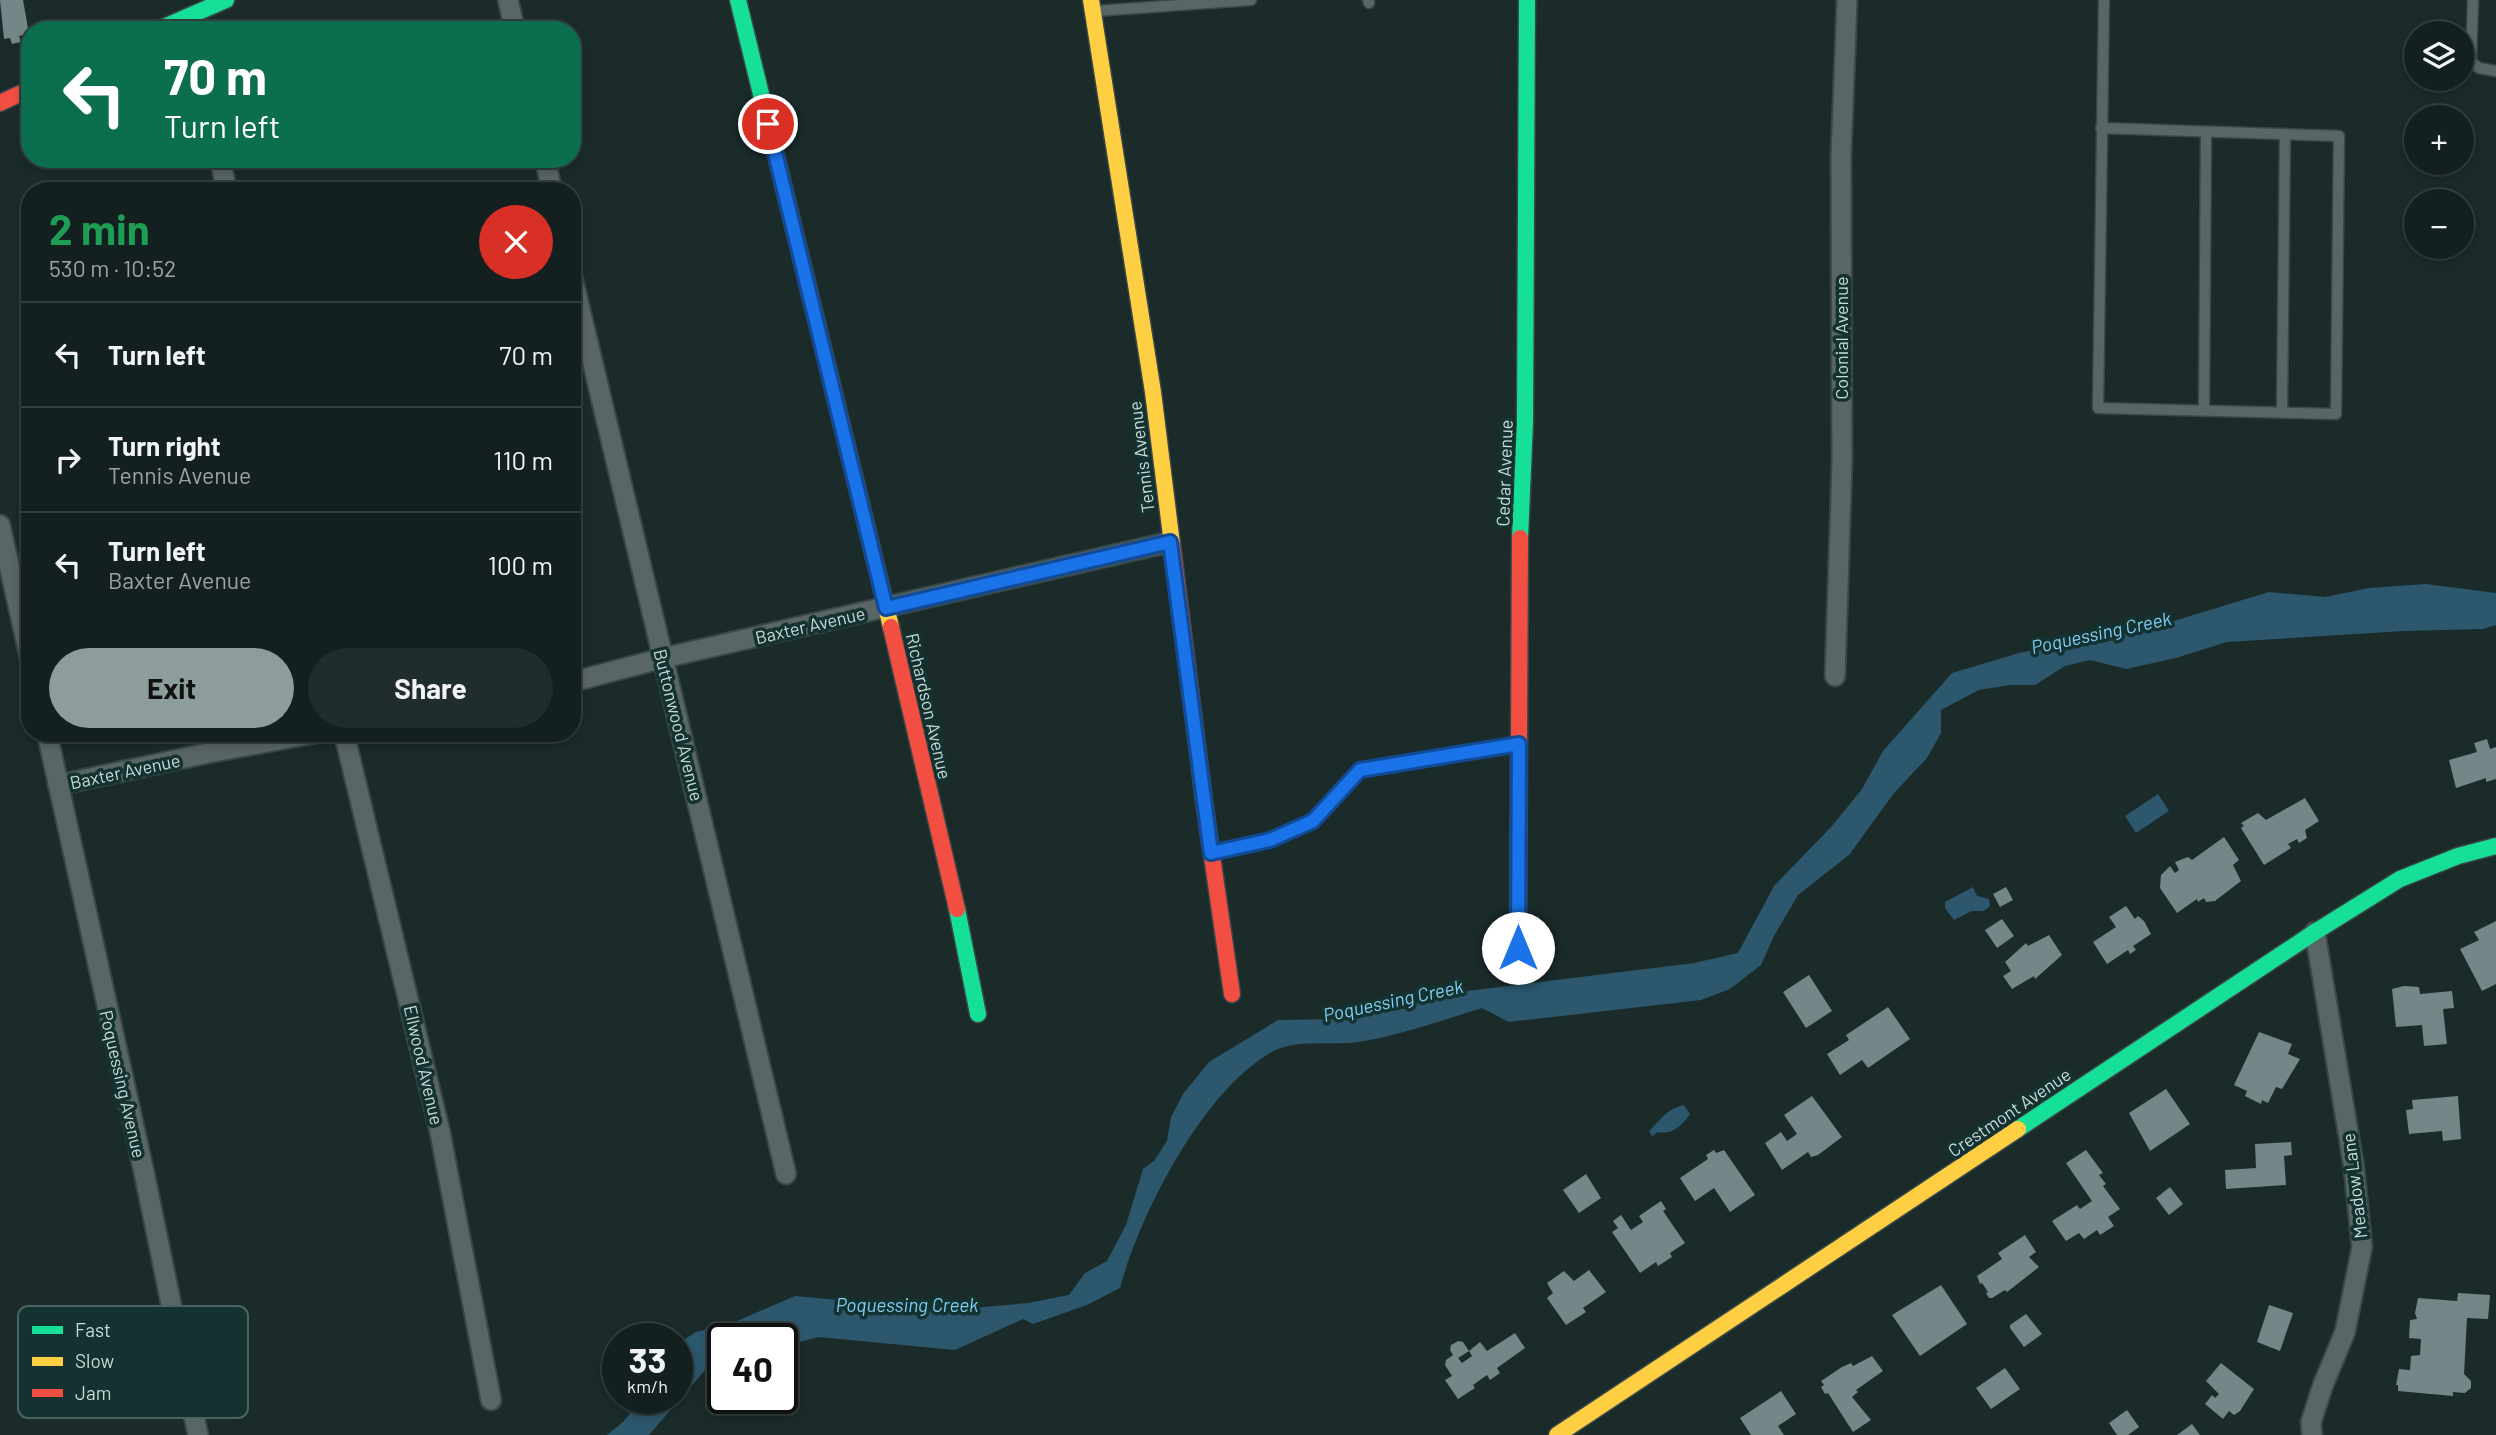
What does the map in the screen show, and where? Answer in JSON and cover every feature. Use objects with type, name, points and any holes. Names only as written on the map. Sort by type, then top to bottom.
[{"type":"street","points":[[191,21],[226,0]]},
{"type":"street","points":[[508,0],[513,21]]},
{"type":"street","name":"Richardson Avenue","points":[[738,0],[886,608],[960,922],[978,1014]]},
{"type":"street","name":"Cedar Avenue","points":[[1518,948],[1519,571],[1525,421],[1527,0]]},
{"type":"street","name":"Colonial Avenue","points":[[1835,676],[1842,463],[1841,156],[1847,0]]},
{"type":"street","name":"Tennis Avenue","points":[[1091,6],[1151,379],[1170,542],[1232,994]]},
{"type":"street","points":[[0,103],[21,93]]},
{"type":"street","name":"Buttonwood Avenue","points":[[581,314],[786,1174]]},
{"type":"street","points":[[1,534],[21,620]]},
{"type":"street","name":"Baxter Avenue","points":[[581,680],[663,658],[1170,542]]},
{"type":"street","name":"Poquessing Avenue","points":[[49,742],[171,1306]]},
{"type":"street","name":"Baxter Avenue","points":[[58,785],[265,742]]},
{"type":"street","name":"Ellwood Avenue","points":[[346,742],[440,1132],[491,1400]]},
{"type":"street","name":"Crestmont Avenue","points":[[1557,1435],[2315,932],[2400,879],[2458,856],[2496,846]]},
{"type":"street","name":"Meadow Lane","points":[[2312,1435],[2311,1422],[2345,1332],[2362,1247],[2354,1168],[2315,932]]},
{"type":"lane","points":[[1091,6],[1251,0]]},
{"type":"lane","points":[[2101,128],[2339,136],[2336,414],[2098,408],[2101,128],[2104,0]]},
{"type":"lane","points":[[2473,0],[2471,62],[2479,68],[2496,71]]},
{"type":"lane","points":[[2204,411],[2206,132]]},
{"type":"lane","points":[[2282,413],[2285,134]]},
{"type":"lane","points":[[1211,853],[1270,840],[1313,821],[1360,770],[1519,744]]},
{"type":"water","points":[[2426,584],[2496,593],[2496,625],[2483,629],[2227,642],[2176,658],[2126,669],[2090,660],[2065,666],[2035,685],[2010,685],[1979,690],[1941,710],[1941,733],[1927,758],[1894,793],[1849,855],[1798,895],[1761,965],[1730,989],[1701,1000],[1509,1022],[1482,1008],[1379,1038],[1353,1043],[1295,1045],[1274,1051],[1248,1069],[1223,1093],[1178,1156],[1143,1225],[1120,1288],[1087,1305],[1033,1324],[1023,1319],[955,1350],[818,1337],[798,1343],[798,1323],[730,1323],[795,1296],[950,1310],[1028,1303],[1069,1295],[1085,1273],[1107,1261],[1126,1225],[1143,1169],[1154,1161],[1167,1141],[1171,1117],[1183,1094],[1209,1062],[1278,1020],[1346,1019],[1467,991],[1694,963],[1738,953],[1774,886],[1832,826],[1862,789],[1883,751],[1952,673],[2019,653],[2154,627],[2269,592],[2325,597],[2369,588]]},
{"type":"water","points":[[2158,794],[2169,811],[2136,833],[2125,816]]},
{"type":"water","points":[[1973,887],[1977,896],[1989,899],[1990,906],[1984,911],[1972,911],[1954,920],[1945,908],[1945,902]]},
{"type":"water","points":[[1684,1105],[1690,1114],[1680,1126],[1652,1136],[1649,1131],[1664,1115]]},
{"type":"water","points":[[707,1329],[707,1368],[693,1384],[693,1334]]},
{"type":"water","points":[[629,1414],[667,1414],[649,1435],[607,1435]]},
{"type":"building","points":[[0,0],[23,0],[27,21],[21,21],[21,42],[12,44],[10,38],[4,39]]},
{"type":"building","points":[[2487,739],[2490,749],[2496,747],[2496,779],[2486,782],[2486,778],[2456,788],[2449,760],[2477,752],[2474,743]]},
{"type":"building","points":[[2305,798],[2319,821],[2305,830],[2307,838],[2299,843],[2297,839],[2288,844],[2291,848],[2264,865],[2241,828],[2244,826],[2241,823],[2258,813],[2266,820]]},
{"type":"building","points":[[2224,837],[2239,860],[2233,865],[2241,881],[2215,901],[2206,902],[2204,898],[2198,902],[2197,899],[2177,913],[2160,888],[2161,875],[2170,866],[2175,873],[2179,870],[2175,862],[2188,857],[2192,860]]},
{"type":"building","points":[[2006,887],[2013,900],[2000,907],[1993,894]]},
{"type":"building","points":[[2126,906],[2135,919],[2138,916],[2144,921],[2151,934],[2133,946],[2136,950],[2130,954],[2128,950],[2107,964],[2093,942],[2116,927],[2109,917]]},
{"type":"building","points":[[2002,919],[2014,936],[1997,948],[1985,930]]},
{"type":"building","points":[[2496,921],[2496,984],[2482,991],[2460,949],[2479,940],[2474,932]]},
{"type":"building","points":[[2049,935],[2062,955],[2035,979],[2034,976],[2012,989],[2003,976],[2011,971],[2005,962],[2026,943],[2028,946]]},
{"type":"building","points":[[1809,975],[1832,1011],[1806,1028],[1783,992]]},
{"type":"building","points":[[2404,986],[2419,987],[2420,994],[2452,991],[2454,1008],[2443,1009],[2447,1044],[2424,1046],[2422,1025],[2396,1027],[2392,989]]},
{"type":"building","points":[[1888,1007],[1910,1039],[1868,1068],[1862,1060],[1840,1075],[1827,1054],[1849,1040],[1846,1035]]},
{"type":"building","points":[[2259,1032],[2292,1044],[2288,1054],[2300,1059],[2282,1089],[2276,1087],[2268,1103],[2262,1100],[2261,1104],[2245,1096],[2247,1091],[2234,1085]]},
{"type":"building","points":[[2166,1089],[2190,1124],[2150,1151],[2129,1113]]},
{"type":"building","points":[[1812,1096],[1842,1137],[1818,1155],[1811,1157],[1808,1152],[1782,1170],[1765,1143],[1781,1132],[1787,1141],[1797,1134],[1784,1115]]},
{"type":"building","points":[[2458,1096],[2461,1139],[2443,1141],[2442,1131],[2409,1134],[2406,1110],[2413,1109],[2412,1100]]},
{"type":"building","points":[[2291,1142],[2292,1155],[2284,1156],[2286,1185],[2226,1189],[2225,1170],[2256,1168],[2255,1144]]},
{"type":"building","points":[[1714,1150],[1716,1153],[1724,1150],[1755,1195],[1730,1212],[1714,1188],[1695,1201],[1680,1178],[1708,1159],[1706,1155]]},
{"type":"building","points":[[2086,1150],[2103,1173],[2099,1175],[2106,1184],[2103,1186],[2120,1209],[2108,1217],[2114,1226],[2100,1235],[2097,1230],[2084,1239],[2079,1233],[2066,1241],[2052,1221],[2077,1205],[2080,1209],[2092,1201],[2066,1163]]},
{"type":"building","points":[[1586,1174],[1601,1198],[1579,1213],[1563,1190]]},
{"type":"building","points":[[2170,1187],[2183,1204],[2169,1215],[2156,1198]]},
{"type":"building","points":[[1661,1201],[1666,1209],[1663,1211],[1685,1243],[1670,1253],[1672,1257],[1658,1266],[1656,1262],[1640,1273],[1612,1232],[1618,1228],[1613,1221],[1621,1215],[1631,1230],[1643,1222],[1639,1216]]},
{"type":"building","points":[[2025,1235],[2036,1252],[2029,1257],[2039,1267],[2007,1292],[2005,1290],[1989,1298],[1977,1276],[2002,1259],[1998,1253]]},
{"type":"building","points":[[1589,1270],[1606,1292],[1583,1308],[1586,1312],[1566,1325],[1547,1298],[1553,1293],[1547,1283],[1564,1271],[1574,1281]]},
{"type":"building","points":[[1941,1285],[1967,1324],[1920,1356],[1892,1315]]},
{"type":"building","points":[[2458,1293],[2490,1295],[2488,1319],[2467,1318],[2464,1374],[2471,1381],[2471,1388],[2465,1393],[2453,1392],[2453,1396],[2398,1391],[2396,1385],[2399,1369],[2410,1370],[2411,1356],[2420,1355],[2421,1339],[2409,1338],[2410,1320],[2417,1319],[2415,1313],[2418,1298],[2457,1301]]},
{"type":"building","points":[[2269,1305],[2293,1313],[2280,1351],[2257,1342]]},
{"type":"building","points":[[2026,1314],[2042,1334],[2024,1347],[2010,1325]]},
{"type":"building","points":[[1515,1333],[1525,1348],[1497,1368],[1500,1373],[1490,1380],[1487,1375],[1473,1385],[1475,1388],[1458,1399],[1445,1380],[1452,1376],[1445,1365],[1446,1360],[1453,1355],[1451,1345],[1458,1341],[1463,1342],[1469,1351],[1480,1342],[1487,1351]],"holes":[[[1469,1351],[1472,1356],[1462,1363],[1458,1358]]]},
{"type":"building","points":[[1872,1356],[1883,1371],[1856,1390],[1858,1392],[1852,1397],[1871,1420],[1853,1432],[1828,1393],[1825,1394],[1821,1381],[1842,1367],[1851,1363],[1853,1366]]},
{"type":"building","points":[[2221,1363],[2254,1389],[2240,1411],[2234,1415],[2229,1411],[2223,1419],[2205,1404],[2212,1395],[2215,1398],[2219,1394],[2206,1381]]},
{"type":"building","points":[[2005,1368],[2020,1389],[1991,1409],[1976,1388]]},
{"type":"building","points":[[1781,1391],[1796,1414],[1778,1426],[1784,1435],[1751,1435],[1740,1418]]},
{"type":"building","points":[[2127,1410],[2139,1427],[2128,1435],[2117,1435],[2109,1423]]},
{"type":"building","points":[[2192,1424],[2200,1435],[2177,1435]]},
{"type":"traffic: fast","points":[[178,21],[226,0]]},
{"type":"traffic: fast","points":[[738,0],[815,315]]},
{"type":"traffic: fast","points":[[1520,538],[1525,421],[1527,0]]},
{"type":"traffic: fast","points":[[2018,1129],[2315,932],[2400,879],[2458,856],[2496,846]]},
{"type":"traffic: fast","points":[[957,909],[978,1014]]},
{"type":"traffic: slow","points":[[1091,0],[1153,392],[1172,544]]},
{"type":"traffic: slow","points":[[815,315],[891,627]]},
{"type":"traffic: slow","points":[[1557,1435],[2018,1129]]},
{"type":"traffic: jam","points":[[0,103],[21,93]]},
{"type":"traffic: jam","points":[[1518,948],[1520,538]]},
{"type":"traffic: jam","points":[[1172,544],[1204,801],[1232,994]]},
{"type":"traffic: jam","points":[[891,627],[957,909]]},
{"type":"route","points":[[768,124],[886,608],[1170,542],[1191,685],[1211,853],[1270,840],[1313,821],[1360,770],[1519,744],[1518,948]]},
{"type":"water label","name":"Poquessing Creek","points":[[2101,632]]},
{"type":"water label","name":"Poquessing Creek","points":[[1393,1000]]},
{"type":"water label","name":"Poquessing Creek","points":[[907,1304]]}]
